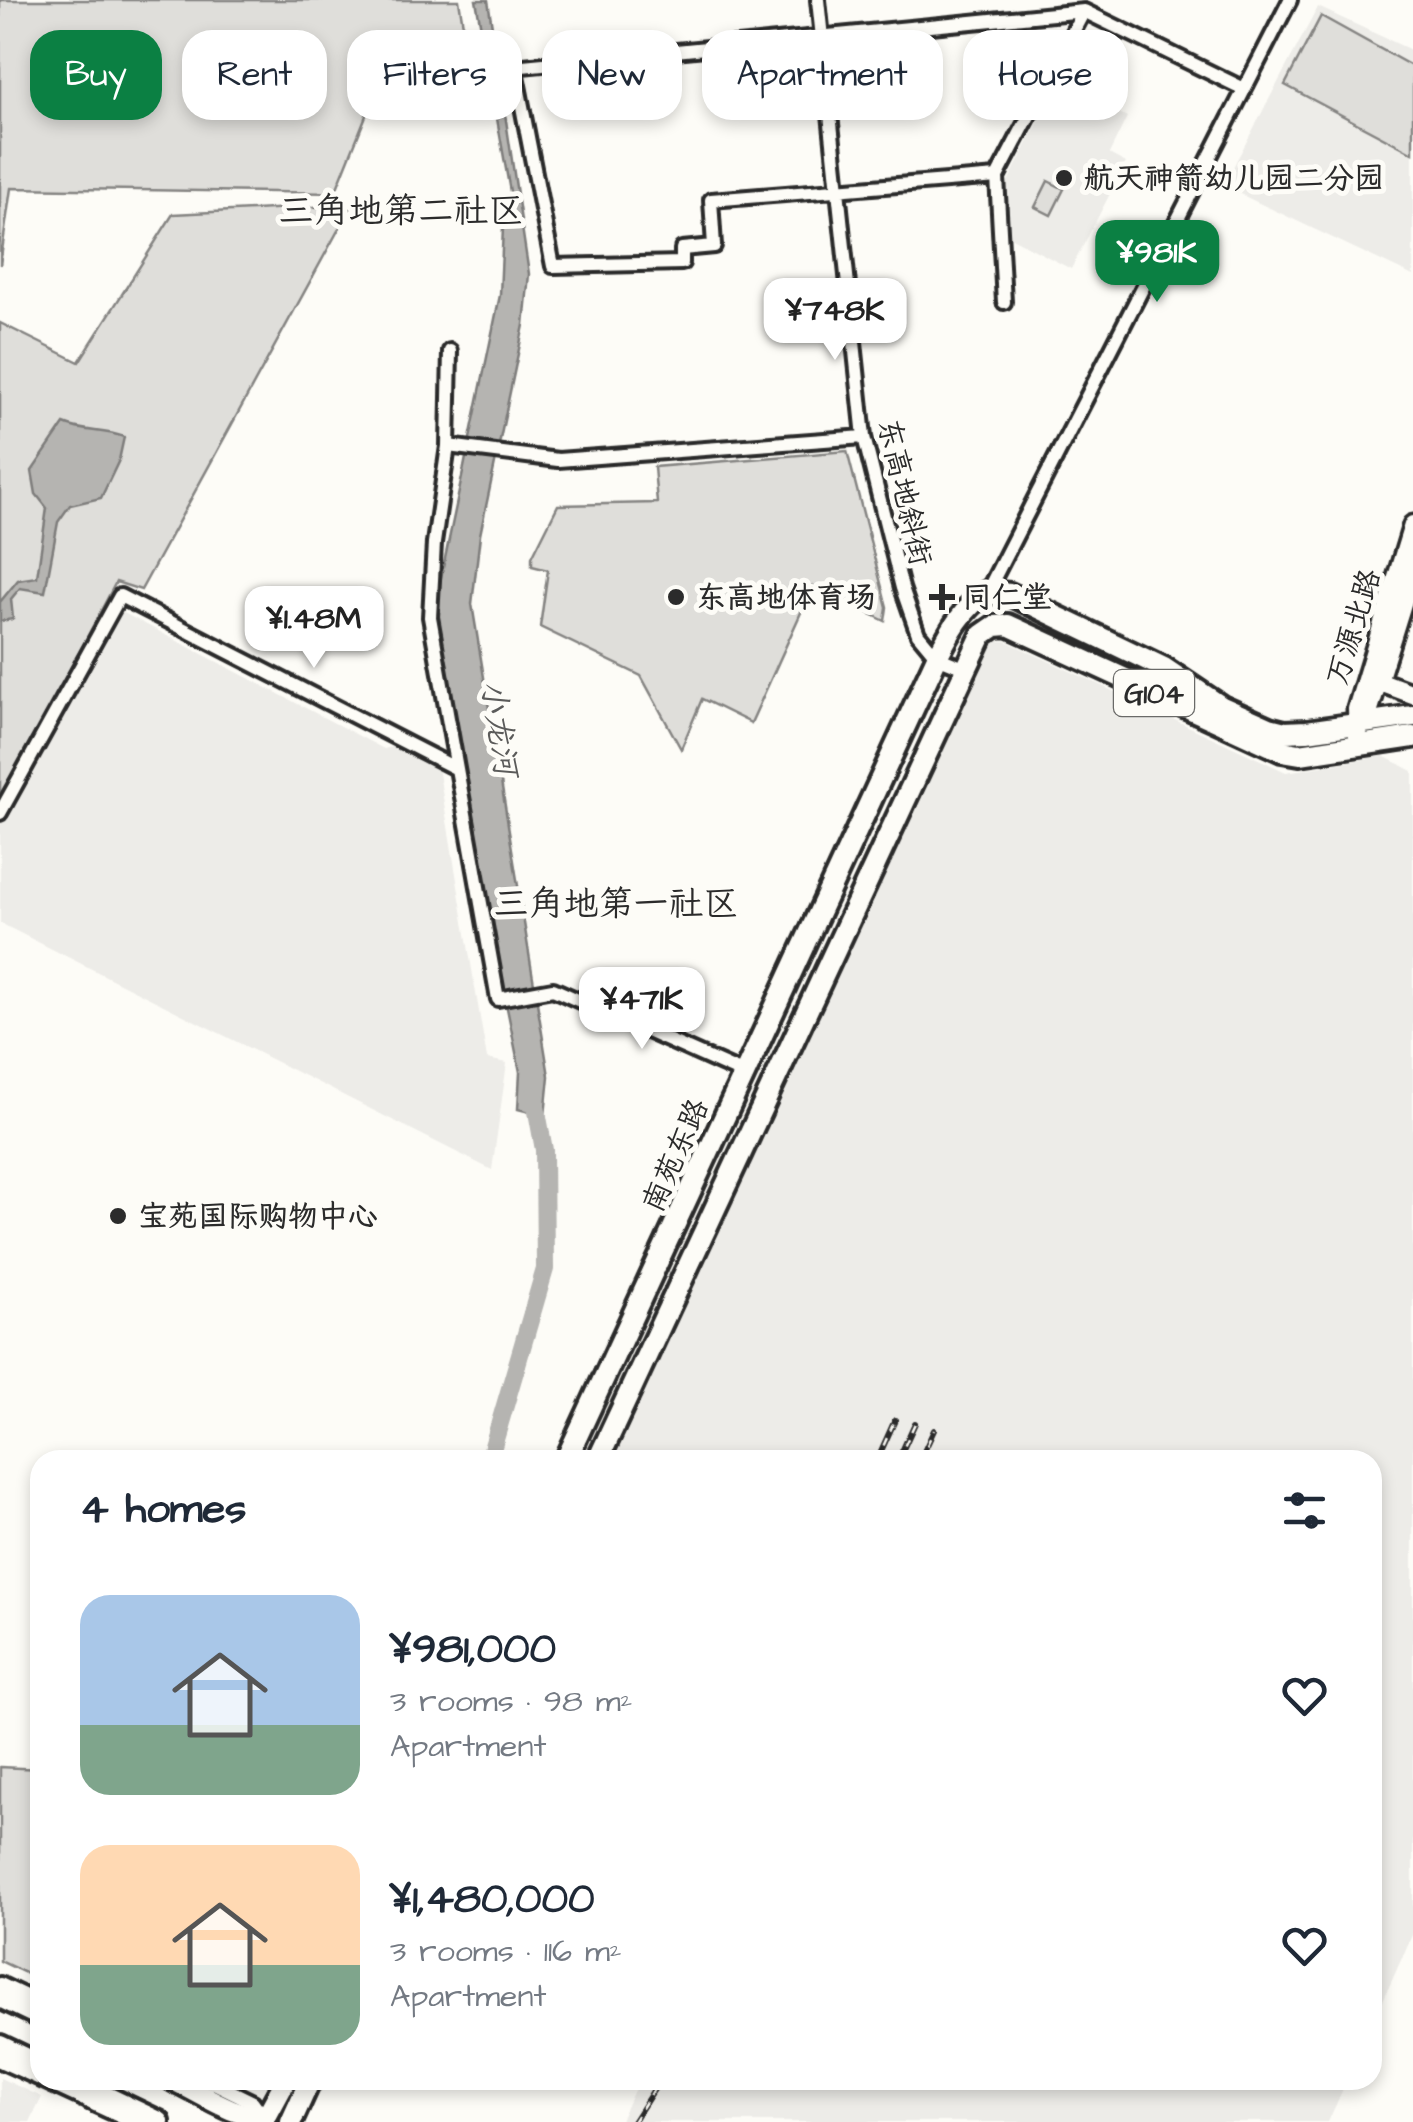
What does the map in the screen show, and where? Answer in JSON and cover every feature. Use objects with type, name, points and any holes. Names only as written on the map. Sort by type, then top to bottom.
[{"type":"highway","name":"南苑东路","points":[[571,1450],[937,656],[957,618],[987,592]]},
{"type":"highway","name":"G104","points":[[987,592],[1010,594],[1032,603],[1164,668],[1222,706],[1269,728],[1296,732],[1413,716]]},
{"type":"highway","name":"G104","points":[[964,668],[982,635],[995,626],[1008,624],[1266,746],[1300,754],[1413,737]]},
{"type":"highway","name":"南苑东路","points":[[603,1450],[964,668]]},
{"type":"highway","points":[[0,1997],[30,2011]]},
{"type":"highway","points":[[0,2046],[30,2060]]},
{"type":"highway","points":[[93,2090],[159,2122]]},
{"type":"highway","points":[[194,2090],[266,2120],[281,2090]]},
{"type":"highway","points":[[291,2122],[305,2090]]},
{"type":"main road","name":"万源北路","points":[[1360,723],[1356,709],[1413,525]]},
{"type":"main road","name":"万源北路","points":[[1360,723],[1378,681],[1413,568]]},
{"type":"main road","points":[[1378,681],[1413,694]]},
{"type":"main road","points":[[1360,723],[1364,745]]},
{"type":"street","name":"东高地斜街","points":[[818,0],[821,30]]},
{"type":"street","points":[[987,592],[1290,0]]},
{"type":"street","points":[[876,30],[1084,11],[1244,89]]},
{"type":"street","points":[[1004,302],[997,176],[1084,11]]},
{"type":"street","points":[[522,64],[702,47]]},
{"type":"street","points":[[522,118],[553,266],[682,263],[682,249],[714,246],[710,200],[997,176]]},
{"type":"street","name":"东高地斜街","points":[[830,120],[864,436],[902,588],[918,634],[937,656]]},
{"type":"street","points":[[450,351],[453,446],[434,543],[430,617],[498,999],[553,989],[744,1074]]},
{"type":"street","points":[[453,446],[558,460],[864,436]]},
{"type":"street","points":[[0,813],[120,596],[457,769]]},
{"type":"street","points":[[937,656],[964,668]]},
{"type":"street","points":[[0,1984],[30,1998]]},
{"type":"street","points":[[0,2061],[30,2075]]},
{"type":"street","points":[[63,2090],[132,2122]]},
{"type":"street","points":[[228,2090],[253,2102],[266,2120]]},
{"type":"shaded area","points":[[0,0],[459,0],[464,30],[347,30],[347,120],[364,120],[335,193],[11,188],[0,265]]},
{"type":"shaded area","points":[[476,0],[488,0],[492,30],[481,30]]},
{"type":"shaded area","points":[[1318,7],[1413,51],[1413,276],[1223,186]]},
{"type":"shaded area","points":[[1321,16],[1413,67],[1413,153],[1285,85]]},
{"type":"shaded area","points":[[497,120],[506,120],[529,274],[524,325],[480,535],[472,604],[549,1076],[545,1116],[518,1109],[520,1072],[433,616],[500,295],[504,205],[512,203]]},
{"type":"shaded area","name":"航天神箭幼儿园二分园","points":[[1039,120],[1126,120],[1109,154],[1126,163],[1071,269],[1006,235],[1002,193]]},
{"type":"shaded area","points":[[1048,181],[1064,189],[1051,215],[1035,207]]},
{"type":"shaded area","points":[[352,205],[141,590],[116,582],[0,803],[0,323],[79,362],[173,214]]},
{"type":"shaded area","points":[[64,424],[124,437],[119,460],[101,498],[70,505],[58,522],[45,592],[20,588],[11,599],[13,619],[0,621],[0,602],[18,580],[37,577],[47,508],[36,494],[32,471]]},
{"type":"shaded area","name":"东高地体育场","points":[[847,451],[887,607],[885,621],[813,586],[751,723],[702,699],[681,749],[641,676],[540,627],[548,570],[532,566],[532,557],[558,505],[657,503],[654,467]]},
{"type":"shaded area","points":[[118,610],[384,749],[399,745],[438,767],[487,1059],[507,1063],[492,1170],[0,923],[0,822]]},
{"type":"shaded area","points":[[995,641],[1006,641],[1286,772],[1383,756],[1413,771],[1413,1933],[1382,2003],[1382,1450],[617,1450],[987,648]]},
{"type":"shaded area","points":[[0,1767],[30,1768],[30,1975],[0,1961]]},
{"type":"shaded area","points":[[0,2078],[42,2097],[30,2122],[0,2122]]},
{"type":"shaded area","points":[[634,2090],[1342,2090],[1328,2122],[619,2122]]},
{"type":"waterway","name":"小龙河","points":[[492,1450],[545,1269],[544,1150],[534,1095]]},
{"type":"railway","points":[[882,1450],[895,1420]]},
{"type":"railway","points":[[903,1450],[915,1423]]},
{"type":"railway","points":[[925,1450],[934,1430]]},
{"type":"railway","points":[[633,2122],[654,2090]]},
{"type":"place","name":"航天神箭幼儿园二分园","points":[[1064,178]]},
{"type":"place","name":"东高地体育场","points":[[676,597]]},
{"type":"place","name":"同仁堂","points":[[942,597]]},
{"type":"place","name":"宝苑国际购物中心","points":[[118,1216]]},
{"type":"district","name":"三角地第二社区","points":[[401,210]]},
{"type":"district","name":"三角地第一社区","points":[[616,903]]}]
